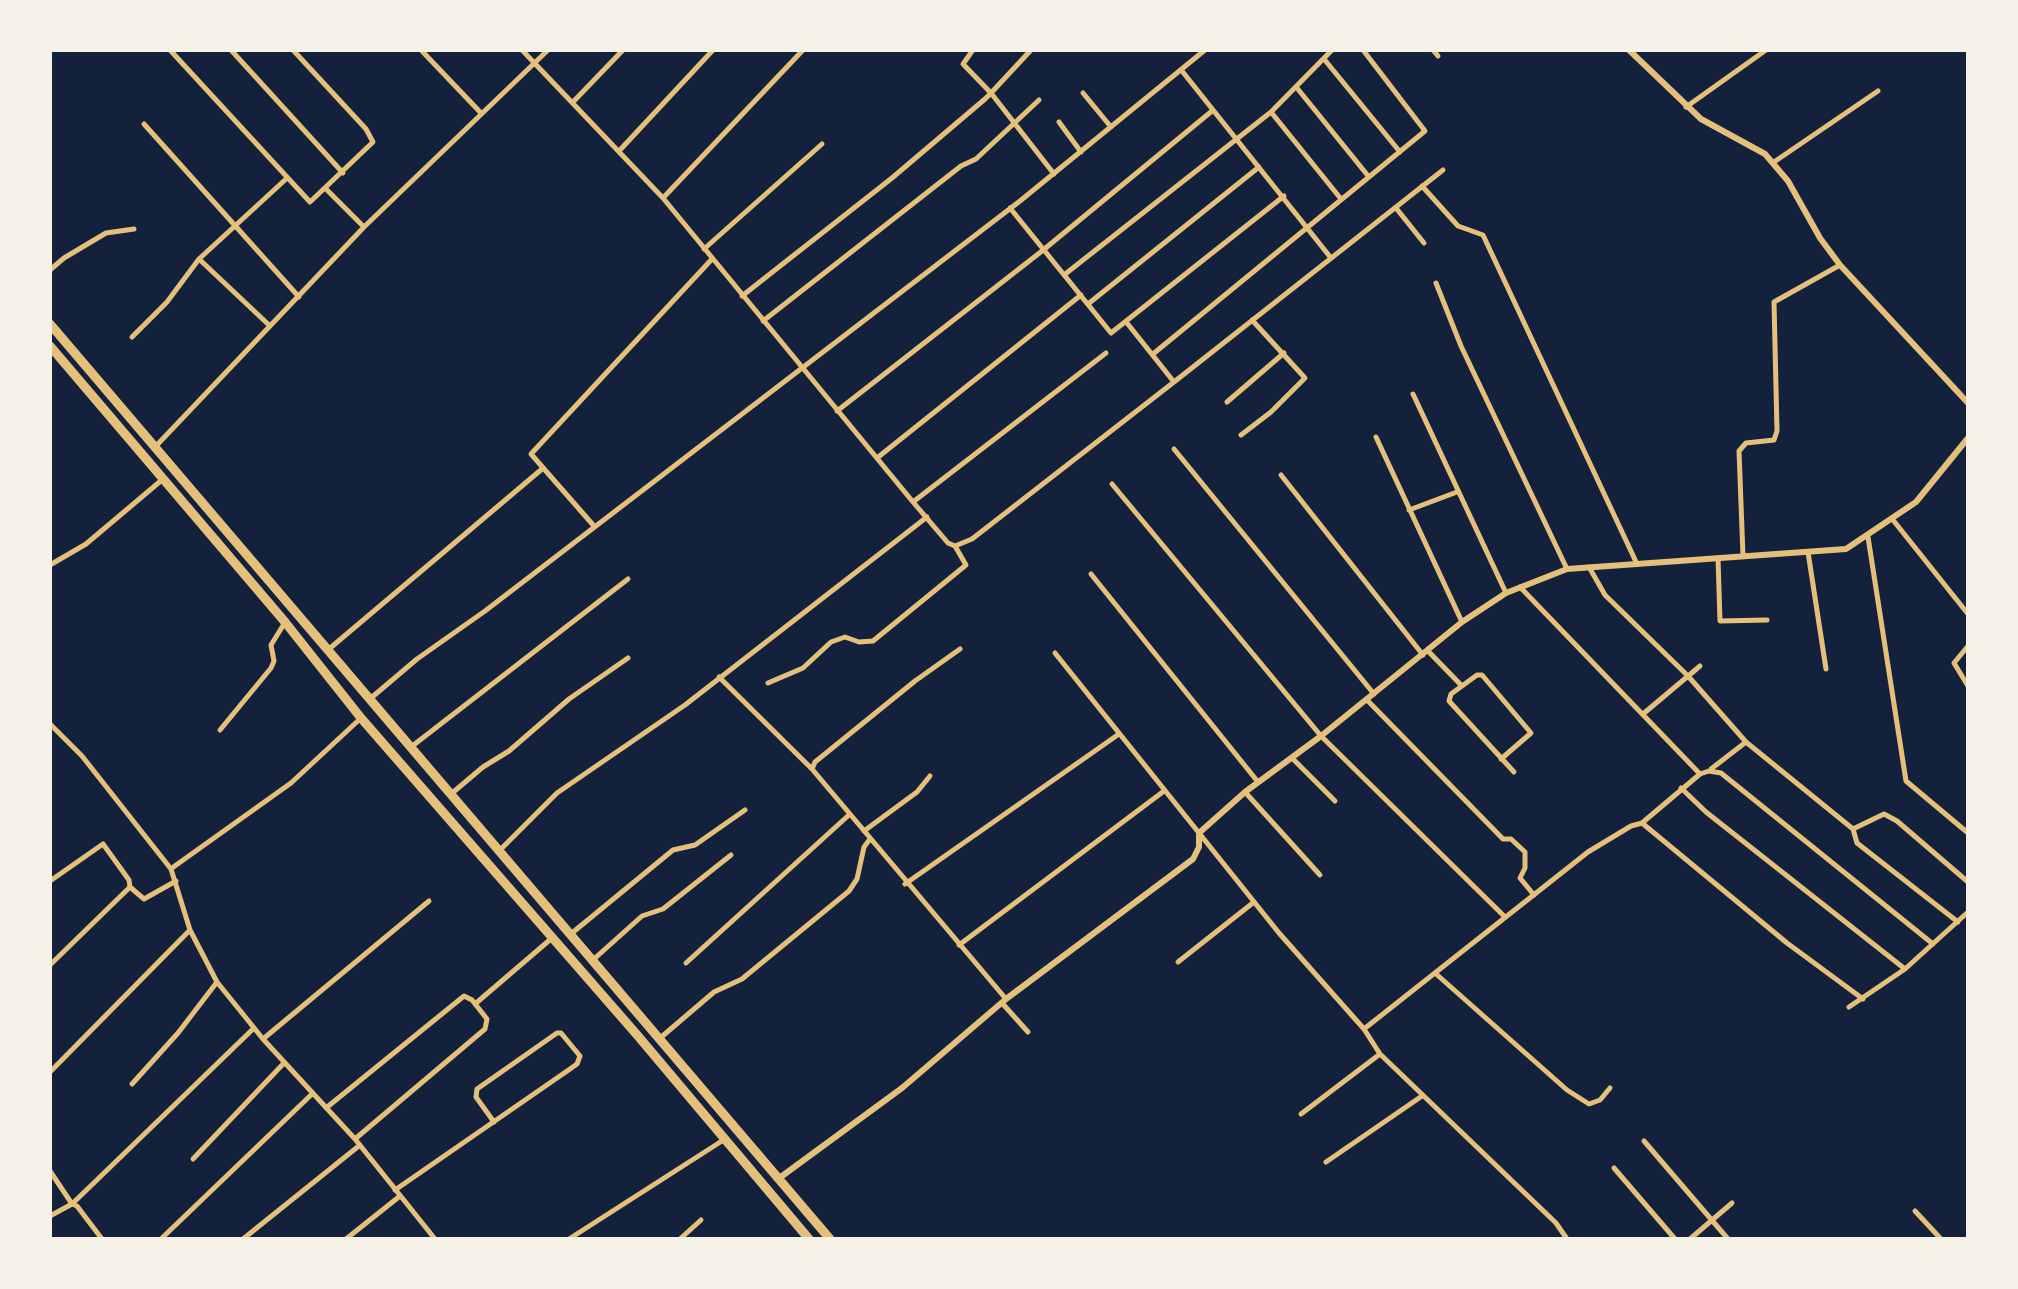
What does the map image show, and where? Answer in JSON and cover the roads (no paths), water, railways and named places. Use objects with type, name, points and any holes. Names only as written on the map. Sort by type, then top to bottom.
[{"type":"highway","points":[[50,324],[830,1239]]},
{"type":"highway","points":[[50,346],[286,622],[361,718],[809,1239]]},
{"type":"highway","points":[[122,430],[132,422]]},
{"type":"highway","points":[[709,1120],[721,1112]]},
{"type":"street","points":[[170,50],[310,202],[370,148],[372,137],[293,50]]},
{"type":"street","points":[[231,50],[343,173]]},
{"type":"street","points":[[421,50],[482,113]]},
{"type":"street","points":[[522,50],[663,198],[913,502],[955,546],[972,540],[1443,170]]},
{"type":"street","points":[[154,448],[364,227],[548,50]]},
{"type":"street","points":[[573,102],[623,50]]},
{"type":"street","points":[[619,151],[713,50]]},
{"type":"street","points":[[663,198],[803,50]]},
{"type":"street","points":[[973,50],[963,60],[964,64],[1054,174]]},
{"type":"street","points":[[742,296],[892,178],[991,93],[1031,50]]},
{"type":"street","points":[[371,698],[1054,174],[1205,50]]},
{"type":"street","points":[[1064,275],[1271,112],[1332,50]]},
{"type":"street","points":[[1153,354],[1423,134],[1426,127],[1362,50]]},
{"type":"street","points":[[1629,50],[1701,119],[1774,162],[1840,265],[1968,403]]},
{"type":"street","points":[[1686,107],[1766,50]]},
{"type":"street","points":[[1324,59],[1400,152]]},
{"type":"street","points":[[1182,72],[1331,258]]},
{"type":"street","points":[[1297,88],[1369,177]]},
{"type":"street","points":[[1774,162],[1878,92]]},
{"type":"street","points":[[1083,93],[1111,127]]},
{"type":"street","points":[[764,322],[961,166],[976,159],[1039,100]]},
{"type":"street","points":[[838,411],[1212,111]]},
{"type":"street","points":[[1271,112],[1341,199]]},
{"type":"street","points":[[1059,122],[1081,152]]},
{"type":"street","points":[[144,124],[299,297]]},
{"type":"street","points":[[704,249],[822,144]]},
{"type":"street","points":[[1088,304],[1259,167]]},
{"type":"street","points":[[132,336],[167,302],[199,259],[286,179]]},
{"type":"street","points":[[1422,186],[1458,226],[1484,235],[1637,564]]},
{"type":"street","points":[[326,190],[364,227]]},
{"type":"street","points":[[1010,208],[1110,332],[1284,196]]},
{"type":"street","points":[[1396,208],[1424,243]]},
{"type":"street","points":[[50,270],[106,233],[134,230]]},
{"type":"street","points":[[199,259],[270,326]]},
{"type":"street","points":[[594,526],[531,454],[712,259]]},
{"type":"street","points":[[1743,556],[1738,451],[1746,443],[1774,440],[1777,431],[1774,302],[1840,265]]},
{"type":"street","points":[[1436,283],[1461,346],[1567,568]]},
{"type":"street","points":[[877,458],[1081,295]]},
{"type":"street","points":[[1241,436],[1304,381],[1303,373],[1252,320]]},
{"type":"street","points":[[1126,323],[1174,382]]},
{"type":"street","points":[[913,502],[1106,353]]},
{"type":"street","points":[[1227,402],[1284,353]]},
{"type":"street","points":[[1413,394],[1506,593]]},
{"type":"street","points":[[1376,437],[1462,622]]},
{"type":"street","points":[[778,1179],[902,1088],[1004,1001],[1192,859],[1199,833],[1245,792],[1462,622],[1506,593],[1567,568],[1838,551],[1868,537],[1924,494],[1968,438]]},
{"type":"street","points":[[1174,449],[1370,697],[1503,839],[1510,839],[1524,852],[1525,868],[1520,876],[1534,894]]},
{"type":"street","points":[[329,649],[542,468]]},
{"type":"street","points":[[1281,475],[1425,653],[1462,686]]},
{"type":"street","points":[[50,564],[86,544],[163,479]]},
{"type":"street","points":[[1112,484],[1321,736],[1505,917]]},
{"type":"street","points":[[1408,510],[1458,492]]},
{"type":"street","points":[[498,851],[557,794],[652,729],[927,518]]},
{"type":"street","points":[[1893,520],[1968,614]]},
{"type":"street","points":[[1868,537],[1907,783],[1968,833]]},
{"type":"street","points":[[768,683],[803,668],[831,642],[845,637],[873,641],[964,567],[955,546]]},
{"type":"street","points":[[1808,552],[1826,669]]},
{"type":"street","points":[[1718,558],[1720,621],[1767,620]]},
{"type":"street","points":[[1588,567],[1604,595],[1688,676],[1746,742],[1854,830],[1856,844],[1958,922]]},
{"type":"street","points":[[1091,574],[1258,782]]},
{"type":"street","points":[[411,747],[628,579]]},
{"type":"street","points":[[1520,587],[1700,774]]},
{"type":"street","points":[[220,730],[271,668],[272,642],[286,622]]},
{"type":"street","points":[[1968,646],[1954,664],[1968,686]]},
{"type":"street","points":[[812,768],[960,649]]},
{"type":"street","points":[[1055,653],[1254,902],[1364,1029],[1380,1054],[1556,1223],[1567,1239]]},
{"type":"street","points":[[451,794],[569,699],[628,658]]},
{"type":"street","points":[[1643,714],[1700,666]]},
{"type":"street","points":[[1501,759],[1531,733],[1482,675],[1462,686],[1449,701],[1501,759],[1514,772]]},
{"type":"street","points":[[719,677],[812,768],[1028,1032]]},
{"type":"street","points":[[171,869],[290,783],[361,718]]},
{"type":"street","points":[[50,724],[82,756],[171,869],[190,930],[217,982],[357,1142],[435,1239]]},
{"type":"street","points":[[905,884],[1119,734]]},
{"type":"street","points":[[1364,1029],[1588,852],[1630,826],[1642,823],[1681,788],[1746,742]]},
{"type":"street","points":[[1292,758],[1335,800]]},
{"type":"street","points":[[1709,771],[1720,773],[1934,944]]},
{"type":"street","points":[[864,831],[917,792],[930,776]]},
{"type":"street","points":[[1681,788],[1904,969]]},
{"type":"street","points":[[958,945],[1165,791]]},
{"type":"street","points":[[1245,792],[1320,876]]},
{"type":"street","points":[[570,935],[673,850],[696,844],[745,810]]},
{"type":"street","points":[[686,962],[850,814]]},
{"type":"street","points":[[1854,830],[1884,814],[1898,821],[1968,882]]},
{"type":"street","points":[[1642,823],[1787,943],[1862,999]]},
{"type":"street","points":[[660,1040],[714,992],[742,979],[848,891],[856,880],[864,847],[870,839]]},
{"type":"street","points":[[50,882],[103,844],[129,880],[130,888],[144,898],[176,881]]},
{"type":"street","points":[[592,960],[642,916],[663,909],[732,854]]},
{"type":"street","points":[[50,965],[130,888]]},
{"type":"street","points":[[263,1039],[429,901]]},
{"type":"street","points":[[1178,962],[1254,902]]},
{"type":"street","points":[[1849,1007],[1904,969],[1968,912]]},
{"type":"street","points":[[50,1072],[190,930]]},
{"type":"street","points":[[476,1004],[552,938]]},
{"type":"street","points":[[1435,973],[1589,1104],[1600,1100],[1610,1088]]},
{"type":"street","points":[[132,1084],[217,982]]},
{"type":"street","points":[[243,1239],[485,1030],[487,1019],[464,996],[326,1108]]},
{"type":"street","points":[[50,1216],[72,1204],[254,1028]]},
{"type":"street","points":[[346,1239],[398,1192],[577,1064],[580,1056],[561,1034],[557,1033],[477,1089],[476,1097],[494,1122]]},
{"type":"street","points":[[1301,1114],[1380,1054]]},
{"type":"street","points":[[193,1159],[284,1063]]},
{"type":"street","points":[[161,1239],[312,1094]]},
{"type":"street","points":[[1326,1162],[1423,1095]]},
{"type":"street","points":[[569,1239],[725,1139]]},
{"type":"street","points":[[1644,1141],[1728,1239]]},
{"type":"street","points":[[1614,1168],[1675,1239]]},
{"type":"street","points":[[50,1171],[102,1239]]},
{"type":"street","points":[[1690,1239],[1732,1203]]},
{"type":"street","points":[[1916,1211],[1940,1239]]},
{"type":"street","points":[[680,1239],[701,1220]]}]
